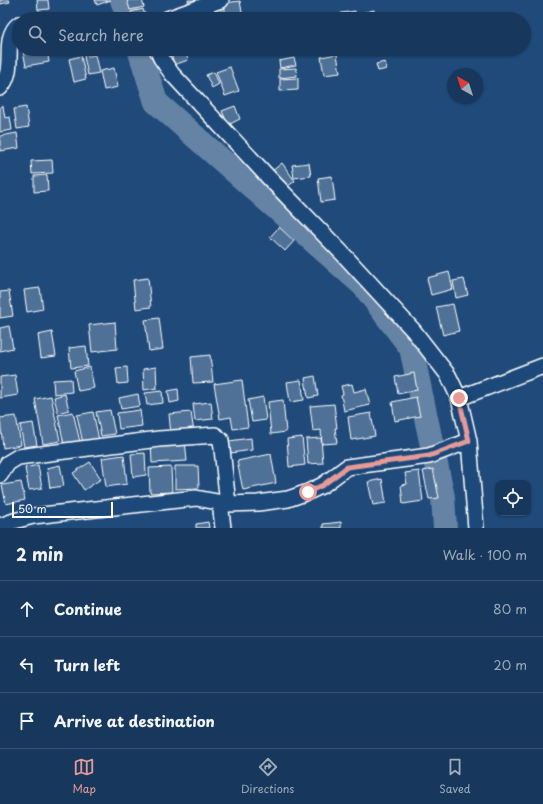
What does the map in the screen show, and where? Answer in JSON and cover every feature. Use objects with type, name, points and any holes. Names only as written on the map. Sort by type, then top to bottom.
[{"type":"street","points":[[187,12],[221,0]]},
{"type":"street","points":[[0,88],[4,84],[6,78],[2,39],[6,32],[12,27]]},
{"type":"street","points":[[160,56],[172,74],[413,330],[448,375],[459,398],[462,444],[476,528]]},
{"type":"street","points":[[459,398],[543,366]]},
{"type":"street","points":[[0,475],[8,463],[18,457],[159,439],[215,435],[221,440],[224,503],[223,528]]},
{"type":"street","points":[[0,526],[14,520],[33,516],[189,499],[208,499],[224,503],[258,503],[288,499],[323,485],[347,467],[429,456],[462,444]]},
{"type":"building","points":[[0,0],[9,0],[10,2],[0,4]]},
{"type":"building","points":[[37,0],[48,0],[49,9],[38,10]]},
{"type":"building","points":[[95,0],[111,0],[97,5]]},
{"type":"building","points":[[127,0],[142,0],[144,7],[130,10]]},
{"type":"building","points":[[188,0],[204,0],[189,4]]},
{"type":"building","points":[[240,1],[242,12],[225,12],[224,3]]},
{"type":"building","points":[[221,3],[222,12],[210,12],[209,5]]},
{"type":"building","points":[[143,9],[144,12],[131,12]]},
{"type":"building","points":[[24,56],[48,56],[49,62],[26,66]]},
{"type":"building","points":[[81,56],[86,79],[74,82],[69,59]]},
{"type":"building","points":[[95,56],[99,73],[88,75],[84,57]]},
{"type":"building","points":[[172,56],[187,56],[188,60],[174,65]]},
{"type":"building","points":[[337,56],[340,73],[324,75],[321,57]]},
{"type":"building","points":[[294,58],[296,65],[280,68],[279,61]]},
{"type":"building","points":[[385,62],[387,69],[378,71],[376,64]]},
{"type":"building","points":[[230,67],[239,91],[225,96],[216,72]]},
{"type":"building","points":[[114,68],[118,87],[104,90],[100,71]]},
{"type":"building","points":[[296,68],[297,76],[279,78],[279,69]]},
{"type":"building","points":[[214,72],[219,84],[212,88],[206,75]]},
{"type":"building","points":[[298,78],[298,90],[280,91],[280,79]]},
{"type":"building","points":[[3,106],[5,118],[10,117],[12,130],[0,132],[0,107]]},
{"type":"building","points":[[235,106],[240,119],[228,125],[222,111]]},
{"type":"building","points":[[26,107],[29,127],[17,129],[14,109]]},
{"type":"building","points":[[17,133],[19,148],[0,151],[0,136]]},
{"type":"building","points":[[52,160],[53,173],[32,174],[31,161]]},
{"type":"building","points":[[282,163],[295,181],[284,189],[271,172]]},
{"type":"building","points":[[309,163],[311,176],[294,178],[292,165]]},
{"type":"building","points":[[47,175],[48,191],[34,192],[34,176]]},
{"type":"building","points":[[332,176],[335,200],[321,202],[318,178]]},
{"type":"building","points":[[279,227],[294,241],[285,251],[270,237]]},
{"type":"building","points":[[449,272],[453,289],[431,295],[427,278]]},
{"type":"building","points":[[148,278],[151,307],[136,309],[133,280]]},
{"type":"building","points":[[464,279],[468,295],[456,298],[453,281]]},
{"type":"building","points":[[40,288],[43,309],[27,312],[24,290]]},
{"type":"building","points":[[9,291],[13,316],[0,318],[0,292]]},
{"type":"building","points":[[453,304],[459,331],[443,335],[436,307]]},
{"type":"building","points":[[159,318],[163,349],[149,351],[145,320]]},
{"type":"building","points":[[115,322],[117,349],[92,352],[89,325]]},
{"type":"building","points":[[9,326],[13,348],[0,351],[0,328]]},
{"type":"building","points":[[52,332],[56,356],[41,358],[38,335]]},
{"type":"building","points":[[86,346],[88,366],[71,368],[69,348]]},
{"type":"building","points":[[210,355],[213,382],[193,383],[191,357]]},
{"type":"building","points":[[90,367],[94,388],[78,391],[74,371]]},
{"type":"building","points":[[127,367],[128,383],[118,384],[116,368]]},
{"type":"building","points":[[156,367],[157,388],[144,390],[143,369]]},
{"type":"building","points":[[414,373],[417,390],[398,394],[395,377]]},
{"type":"building","points":[[15,375],[18,395],[0,398],[0,377]]},
{"type":"building","points":[[315,376],[318,396],[308,398],[305,378]]},
{"type":"building","points":[[71,379],[72,392],[54,394],[53,380]]},
{"type":"building","points":[[242,380],[248,427],[233,429],[231,417],[220,419],[214,384]]},
{"type":"building","points":[[301,380],[304,400],[290,402],[287,382]]},
{"type":"building","points":[[352,384],[354,392],[366,389],[370,405],[344,411],[341,386]]},
{"type":"building","points":[[178,389],[179,401],[170,403],[168,391]]},
{"type":"building","points":[[162,391],[163,403],[147,405],[145,393]]},
{"type":"building","points":[[65,394],[69,410],[58,413],[54,397]]},
{"type":"building","points":[[138,394],[140,406],[121,409],[119,398]]},
{"type":"building","points":[[51,396],[60,441],[43,444],[35,399]]},
{"type":"building","points":[[263,397],[266,420],[252,422],[248,400]]},
{"type":"building","points":[[416,397],[420,416],[395,421],[392,402]]},
{"type":"building","points":[[283,400],[286,432],[271,434],[268,402]]},
{"type":"building","points":[[211,402],[213,419],[195,421],[193,404]]},
{"type":"building","points":[[334,404],[337,443],[322,444],[321,430],[313,431],[310,406]]},
{"type":"building","points":[[110,410],[115,434],[101,436],[96,412]]},
{"type":"building","points":[[140,410],[142,426],[119,429],[117,413]]},
{"type":"building","points":[[73,412],[80,442],[64,445],[58,415]]},
{"type":"building","points":[[93,412],[99,440],[83,444],[77,415]]},
{"type":"building","points":[[191,412],[194,433],[171,435],[169,414]]},
{"type":"building","points":[[371,413],[375,436],[351,440],[348,417]]},
{"type":"building","points":[[16,416],[21,445],[3,448],[0,418]]},
{"type":"building","points":[[33,423],[37,445],[24,447],[20,425]]},
{"type":"building","points":[[302,437],[305,465],[289,467],[287,439]]},
{"type":"building","points":[[251,438],[252,450],[231,453],[229,441]]},
{"type":"building","points":[[321,438],[323,463],[308,464],[306,439]]},
{"type":"building","points":[[185,440],[187,461],[152,463],[151,442]]},
{"type":"building","points":[[145,453],[146,475],[133,477],[131,454]]},
{"type":"building","points":[[271,454],[276,483],[243,490],[237,461]]},
{"type":"building","points":[[124,455],[127,484],[106,487],[102,458]]},
{"type":"building","points":[[90,462],[101,479],[84,490],[73,473]]},
{"type":"building","points":[[38,465],[42,488],[29,490],[25,468]]},
{"type":"building","points":[[60,465],[64,486],[50,488],[47,468]]},
{"type":"building","points":[[175,466],[198,466],[199,488],[175,489]]},
{"type":"building","points":[[171,467],[172,492],[150,493],[149,468]]},
{"type":"building","points":[[433,469],[439,498],[429,499],[423,471]]},
{"type":"building","points":[[419,471],[423,501],[403,504],[401,485],[407,484],[405,473]]},
{"type":"building","points":[[382,479],[386,503],[373,505],[368,482]]},
{"type":"building","points":[[21,482],[25,500],[6,504],[2,485]]},
{"type":"building","points":[[208,522],[209,528],[196,528],[196,524]]},
{"type":"building","points":[[341,522],[341,528],[323,528],[323,524]]},
{"type":"waterway","points":[[122,0],[126,12]]},
{"type":"waterway","points":[[141,56],[156,102],[363,285],[411,348],[443,497],[445,528]]},
{"type":"route","points":[[308,492],[323,485],[347,467],[429,456],[469,441],[459,398]]}]
